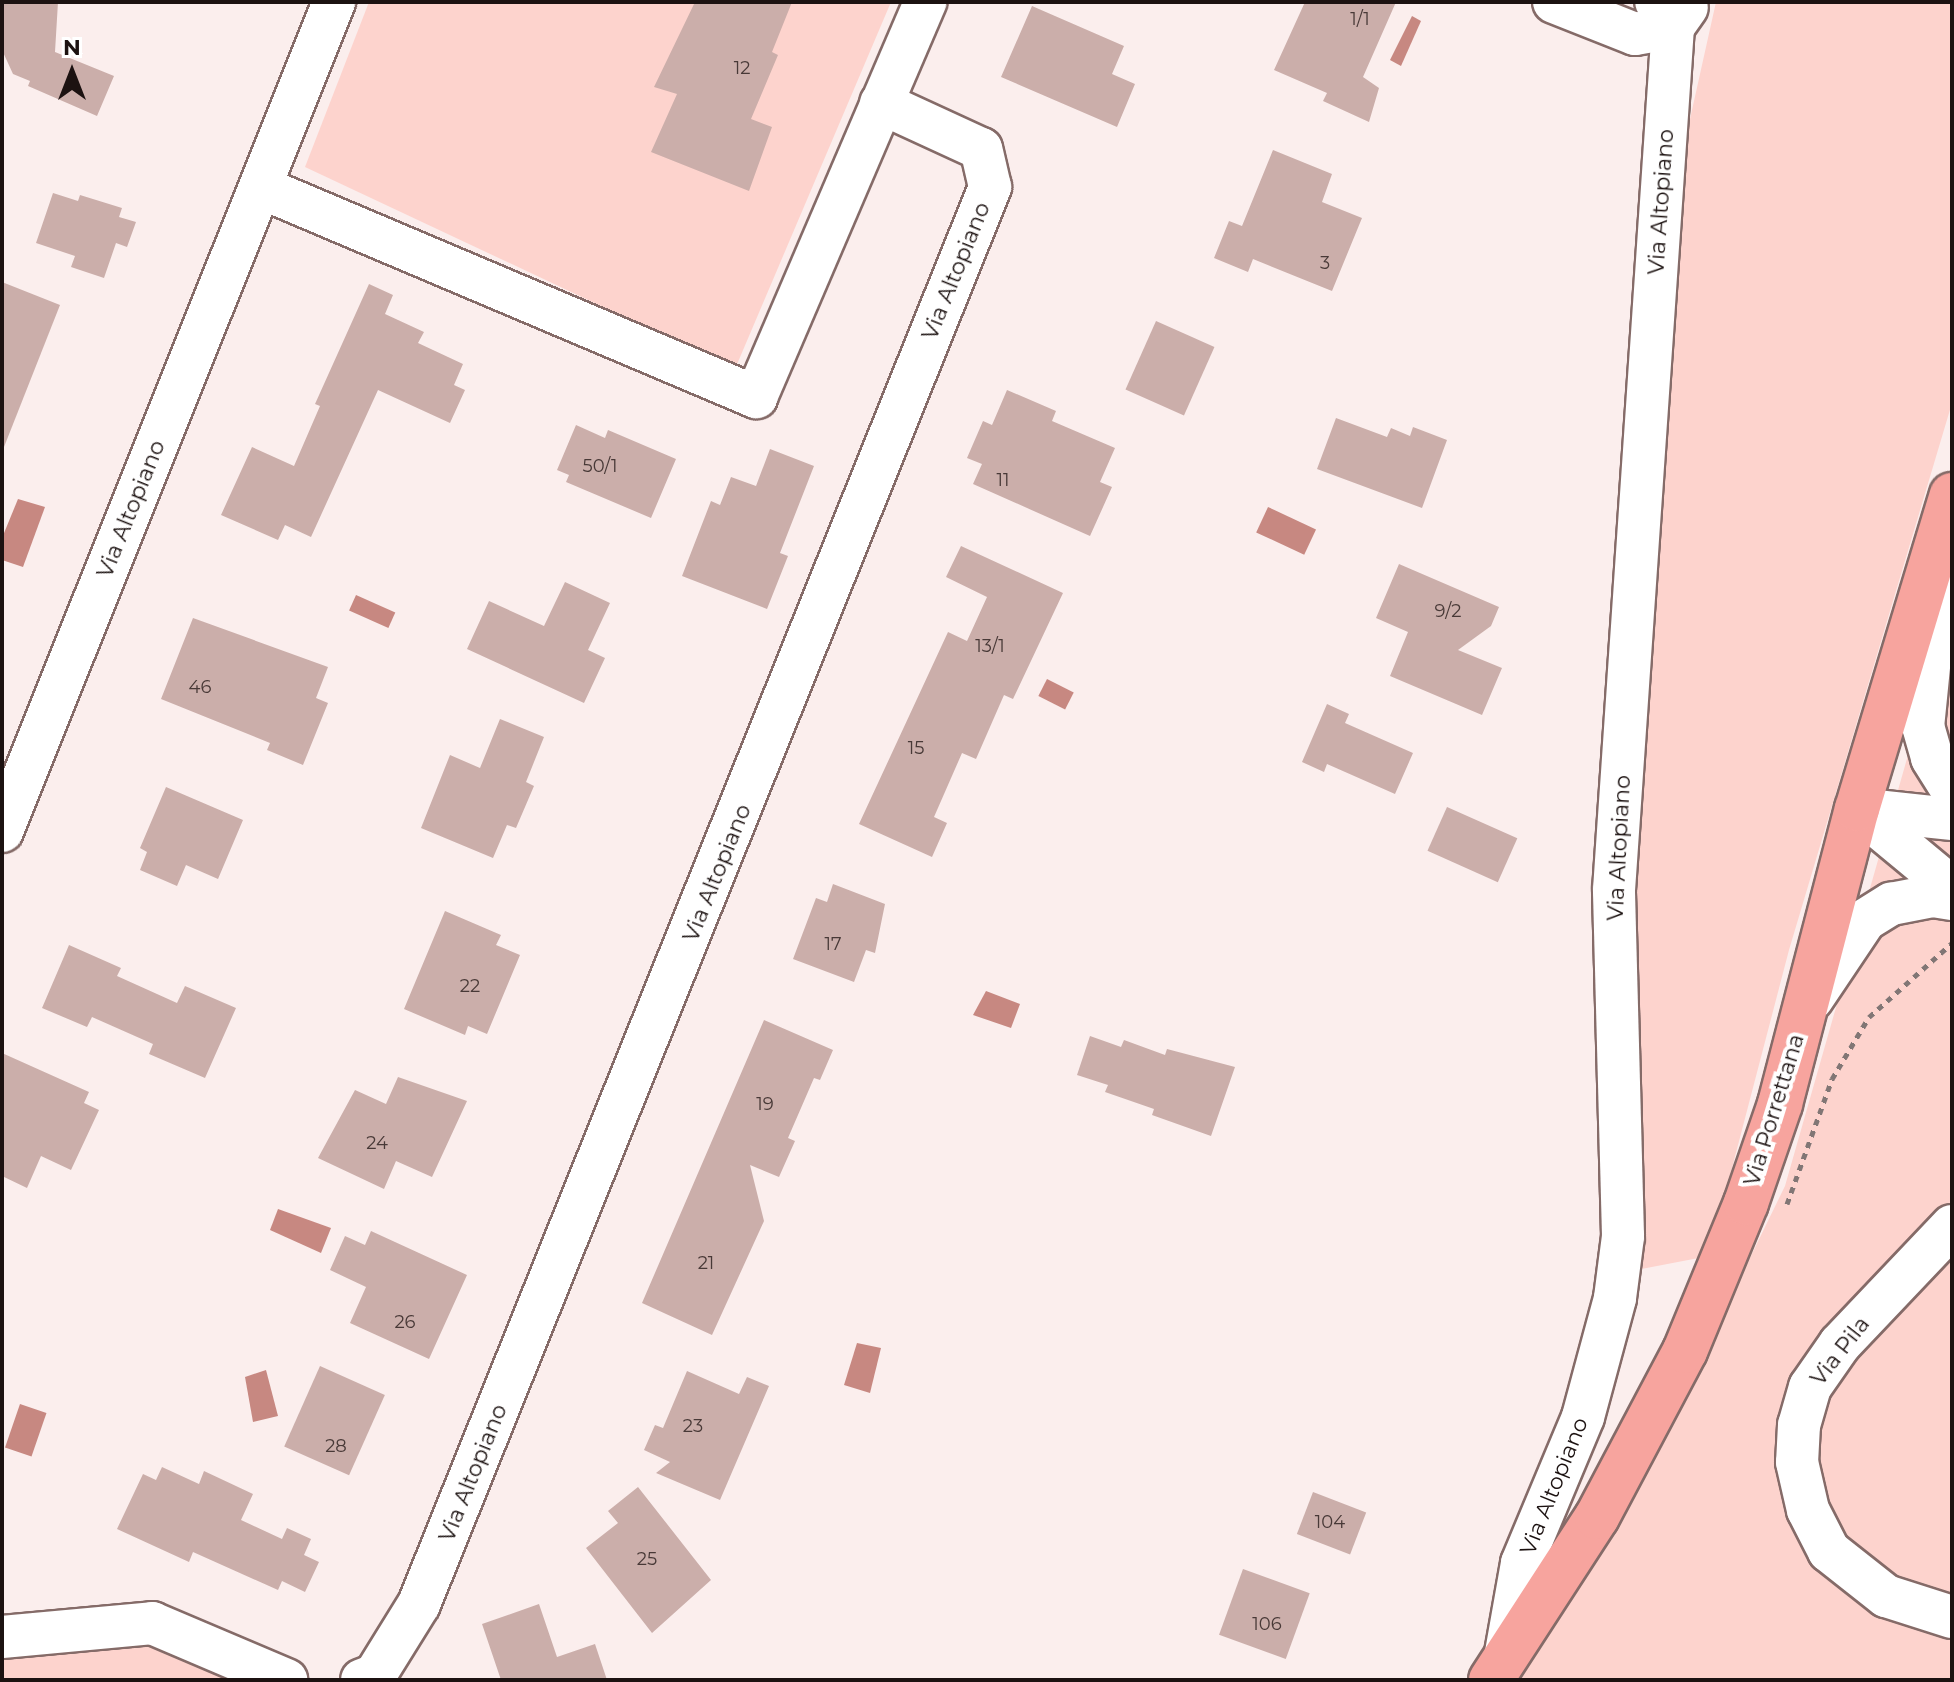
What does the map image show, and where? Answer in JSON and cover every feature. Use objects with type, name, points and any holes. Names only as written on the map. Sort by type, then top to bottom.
[{"type":"main road","name":"Via Porrettana","points":[[1499,1667],[1597,1517],[1685,1351],[1775,1118],[1857,809],[1952,495]]},
{"type":"street","name":"Via Altopiano","points":[[2,831],[334,2]]},
{"type":"street","points":[[260,187],[756,397],[925,2]]},
{"type":"street","name":"Via Altopiano","points":[[1554,2],[1635,34],[1673,10]]},
{"type":"street","name":"Via Altopiano","points":[[1499,1667],[1522,1563],[1583,1417],[1615,1298],[1623,1236],[1614,890],[1673,10]]},
{"type":"street","name":"Via Altopiano","points":[[362,1680],[375,1675],[419,1604],[990,187],[981,149],[881,103]]},
{"type":"street","points":[[1939,538],[1940,599],[1923,726],[1932,758],[1952,790]]},
{"type":"street","points":[[1857,809],[1952,819]]},
{"type":"street","points":[[1857,809],[1952,888]]},
{"type":"street","points":[[1802,1013],[1865,920],[1891,904],[1933,896],[1952,899]]},
{"type":"street","name":"Via Pila","points":[[1952,1226],[1840,1344],[1810,1387],[1799,1425],[1797,1462],[1808,1510],[1829,1551],[1886,1596],[1952,1617]]},
{"type":"street","points":[[2,1637],[152,1623],[286,1680]]},
{"type":"shaded area","points":[[369,2],[891,2],[735,369],[305,167]]},
{"type":"shaded area","points":[[1716,2],[1952,2],[1952,403],[1789,950],[1709,1256],[1631,1271],[1619,1058],[1686,137]]},
{"type":"shaded area","points":[[1412,16],[1421,21],[1401,66],[1390,60]]},
{"type":"shaded area","points":[[18,499],[45,507],[23,567],[2,560],[2,538]]},
{"type":"shaded area","points":[[1268,507],[1316,529],[1304,555],[1256,532]]},
{"type":"shaded area","points":[[356,595],[395,612],[388,628],[349,611]]},
{"type":"shaded area","points":[[1952,601],[1952,1680],[1519,1680],[1685,1391],[1785,1186]]},
{"type":"shaded area","points":[[1047,679],[1074,693],[1065,710],[1038,696]]},
{"type":"shaded area","points":[[986,991],[1020,1004],[1011,1028],[973,1015]]},
{"type":"shaded area","points":[[278,1209],[331,1228],[321,1253],[270,1230]]},
{"type":"shaded area","points":[[857,1343],[881,1348],[870,1393],[844,1385]]},
{"type":"shaded area","points":[[266,1370],[278,1416],[253,1422],[245,1377]]},
{"type":"shaded area","points":[[20,1404],[46,1413],[31,1457],[5,1447]]},
{"type":"shaded area","points":[[126,1626],[252,1680],[2,1680],[2,1641]]},
{"type":"building","points":[[2,2],[58,2],[55,52],[114,76],[97,116],[28,86],[30,81],[13,74],[2,50]]},
{"type":"building","points":[[695,2],[792,2],[772,52],[778,55],[751,119],[772,127],[749,191],[651,152],[677,94],[654,87]]},
{"type":"building","points":[[1305,2],[1396,2],[1363,77],[1379,88],[1369,122],[1323,101],[1327,93],[1274,70]]},
{"type":"building","points":[[1032,6],[1124,46],[1112,74],[1135,84],[1117,127],[1001,77]]},
{"type":"building","points":[[1273,150],[1332,174],[1322,202],[1362,218],[1332,291],[1253,259],[1248,272],[1214,258],[1229,221],[1242,226]]},
{"type":"building","points":[[53,193],[78,201],[80,195],[122,208],[119,217],[136,222],[127,247],[116,243],[104,278],[71,267],[75,256],[36,243]]},
{"type":"building","points":[[2,282],[60,305],[4,447],[2,447]]},
{"type":"building","points":[[369,284],[393,295],[385,314],[424,332],[418,343],[463,364],[454,385],[465,390],[450,423],[378,390],[311,537],[285,525],[278,540],[221,515],[252,447],[294,466],[320,406],[315,404]]},
{"type":"building","points":[[1156,321],[1214,347],[1184,416],[1125,390]]},
{"type":"building","points":[[1007,390],[1056,411],[1052,421],[1115,448],[1100,482],[1112,487],[1090,536],[973,484],[982,464],[967,458],[983,421],[992,425]]},
{"type":"building","points":[[1336,418],[1387,437],[1391,428],[1410,436],[1413,427],[1447,440],[1422,508],[1317,469]]},
{"type":"building","points":[[576,425],[605,438],[608,430],[676,459],[651,518],[566,482],[569,475],[557,470]]},
{"type":"building","points":[[770,449],[814,466],[780,553],[788,556],[767,609],[682,576],[711,501],[720,505],[731,477],[756,486]]},
{"type":"building","points":[[961,546],[1063,593],[1013,699],[1004,695],[976,759],[962,753],[934,817],[947,823],[932,857],[859,824],[948,632],[967,641],[987,597],[946,577]]},
{"type":"building","points":[[1399,564],[1499,607],[1491,626],[1458,650],[1502,668],[1482,715],[1390,676],[1408,632],[1376,618]]},
{"type":"building","points":[[565,582],[610,603],[588,650],[605,658],[584,703],[467,649],[489,601],[544,626]]},
{"type":"building","points":[[193,618],[328,667],[316,698],[328,703],[303,765],[267,750],[270,743],[161,699]]},
{"type":"building","points":[[1327,704],[1349,714],[1345,723],[1413,753],[1395,794],[1327,764],[1324,772],[1302,762]]},
{"type":"building","points":[[500,719],[544,737],[526,782],[534,786],[516,828],[507,825],[493,858],[421,828],[450,755],[480,768]]},
{"type":"building","points":[[166,787],[243,820],[218,879],[186,865],[177,886],[140,870],[147,852],[140,848]]},
{"type":"building","points":[[1447,807],[1517,838],[1498,882],[1427,851]]},
{"type":"building","points":[[833,884],[885,904],[875,953],[866,950],[854,982],[793,959],[816,898],[827,902]]},
{"type":"building","points":[[445,911],[501,935],[496,945],[520,955],[487,1034],[468,1026],[465,1035],[404,1009]]},
{"type":"building","points":[[69,945],[121,968],[117,976],[177,1003],[185,986],[236,1008],[205,1078],[149,1054],[153,1044],[92,1017],[87,1027],[42,1008]]},
{"type":"building","points":[[764,1020],[833,1050],[820,1080],[814,1078],[788,1138],[795,1141],[779,1177],[750,1165],[764,1221],[712,1335],[642,1303]]},
{"type":"building","points":[[1090,1036],[1121,1047],[1124,1040],[1165,1055],[1167,1049],[1235,1067],[1211,1136],[1152,1115],[1154,1109],[1105,1092],[1108,1085],[1077,1075]]},
{"type":"building","points":[[2,1053],[89,1092],[84,1103],[99,1110],[71,1170],[41,1156],[27,1188],[2,1176]]},
{"type":"building","points":[[398,1077],[467,1101],[432,1177],[396,1161],[384,1189],[318,1158],[355,1090],[386,1104]]},
{"type":"building","points":[[371,1231],[467,1275],[429,1359],[350,1323],[366,1287],[330,1270],[345,1236],[365,1245]]},
{"type":"building","points":[[320,1366],[385,1395],[349,1475],[284,1446]]},
{"type":"building","points":[[687,1371],[739,1394],[747,1377],[769,1386],[720,1500],[656,1473],[670,1462],[644,1450],[655,1425],[663,1428]]},
{"type":"building","points":[[162,1467],[199,1484],[204,1471],[253,1494],[241,1520],[282,1539],[287,1528],[311,1539],[304,1555],[319,1562],[305,1592],[282,1581],[278,1590],[193,1552],[189,1562],[117,1529],[143,1474],[156,1480]]},
{"type":"building","points":[[638,1487],[711,1580],[652,1633],[586,1548],[618,1523],[608,1511]]},
{"type":"building","points":[[1313,1492],[1366,1512],[1350,1554],[1297,1534]]},
{"type":"building","points":[[1243,1569],[1310,1593],[1286,1659],[1219,1635]]},
{"type":"building","points":[[539,1604],[557,1657],[595,1644],[607,1680],[501,1680],[482,1624]]}]
